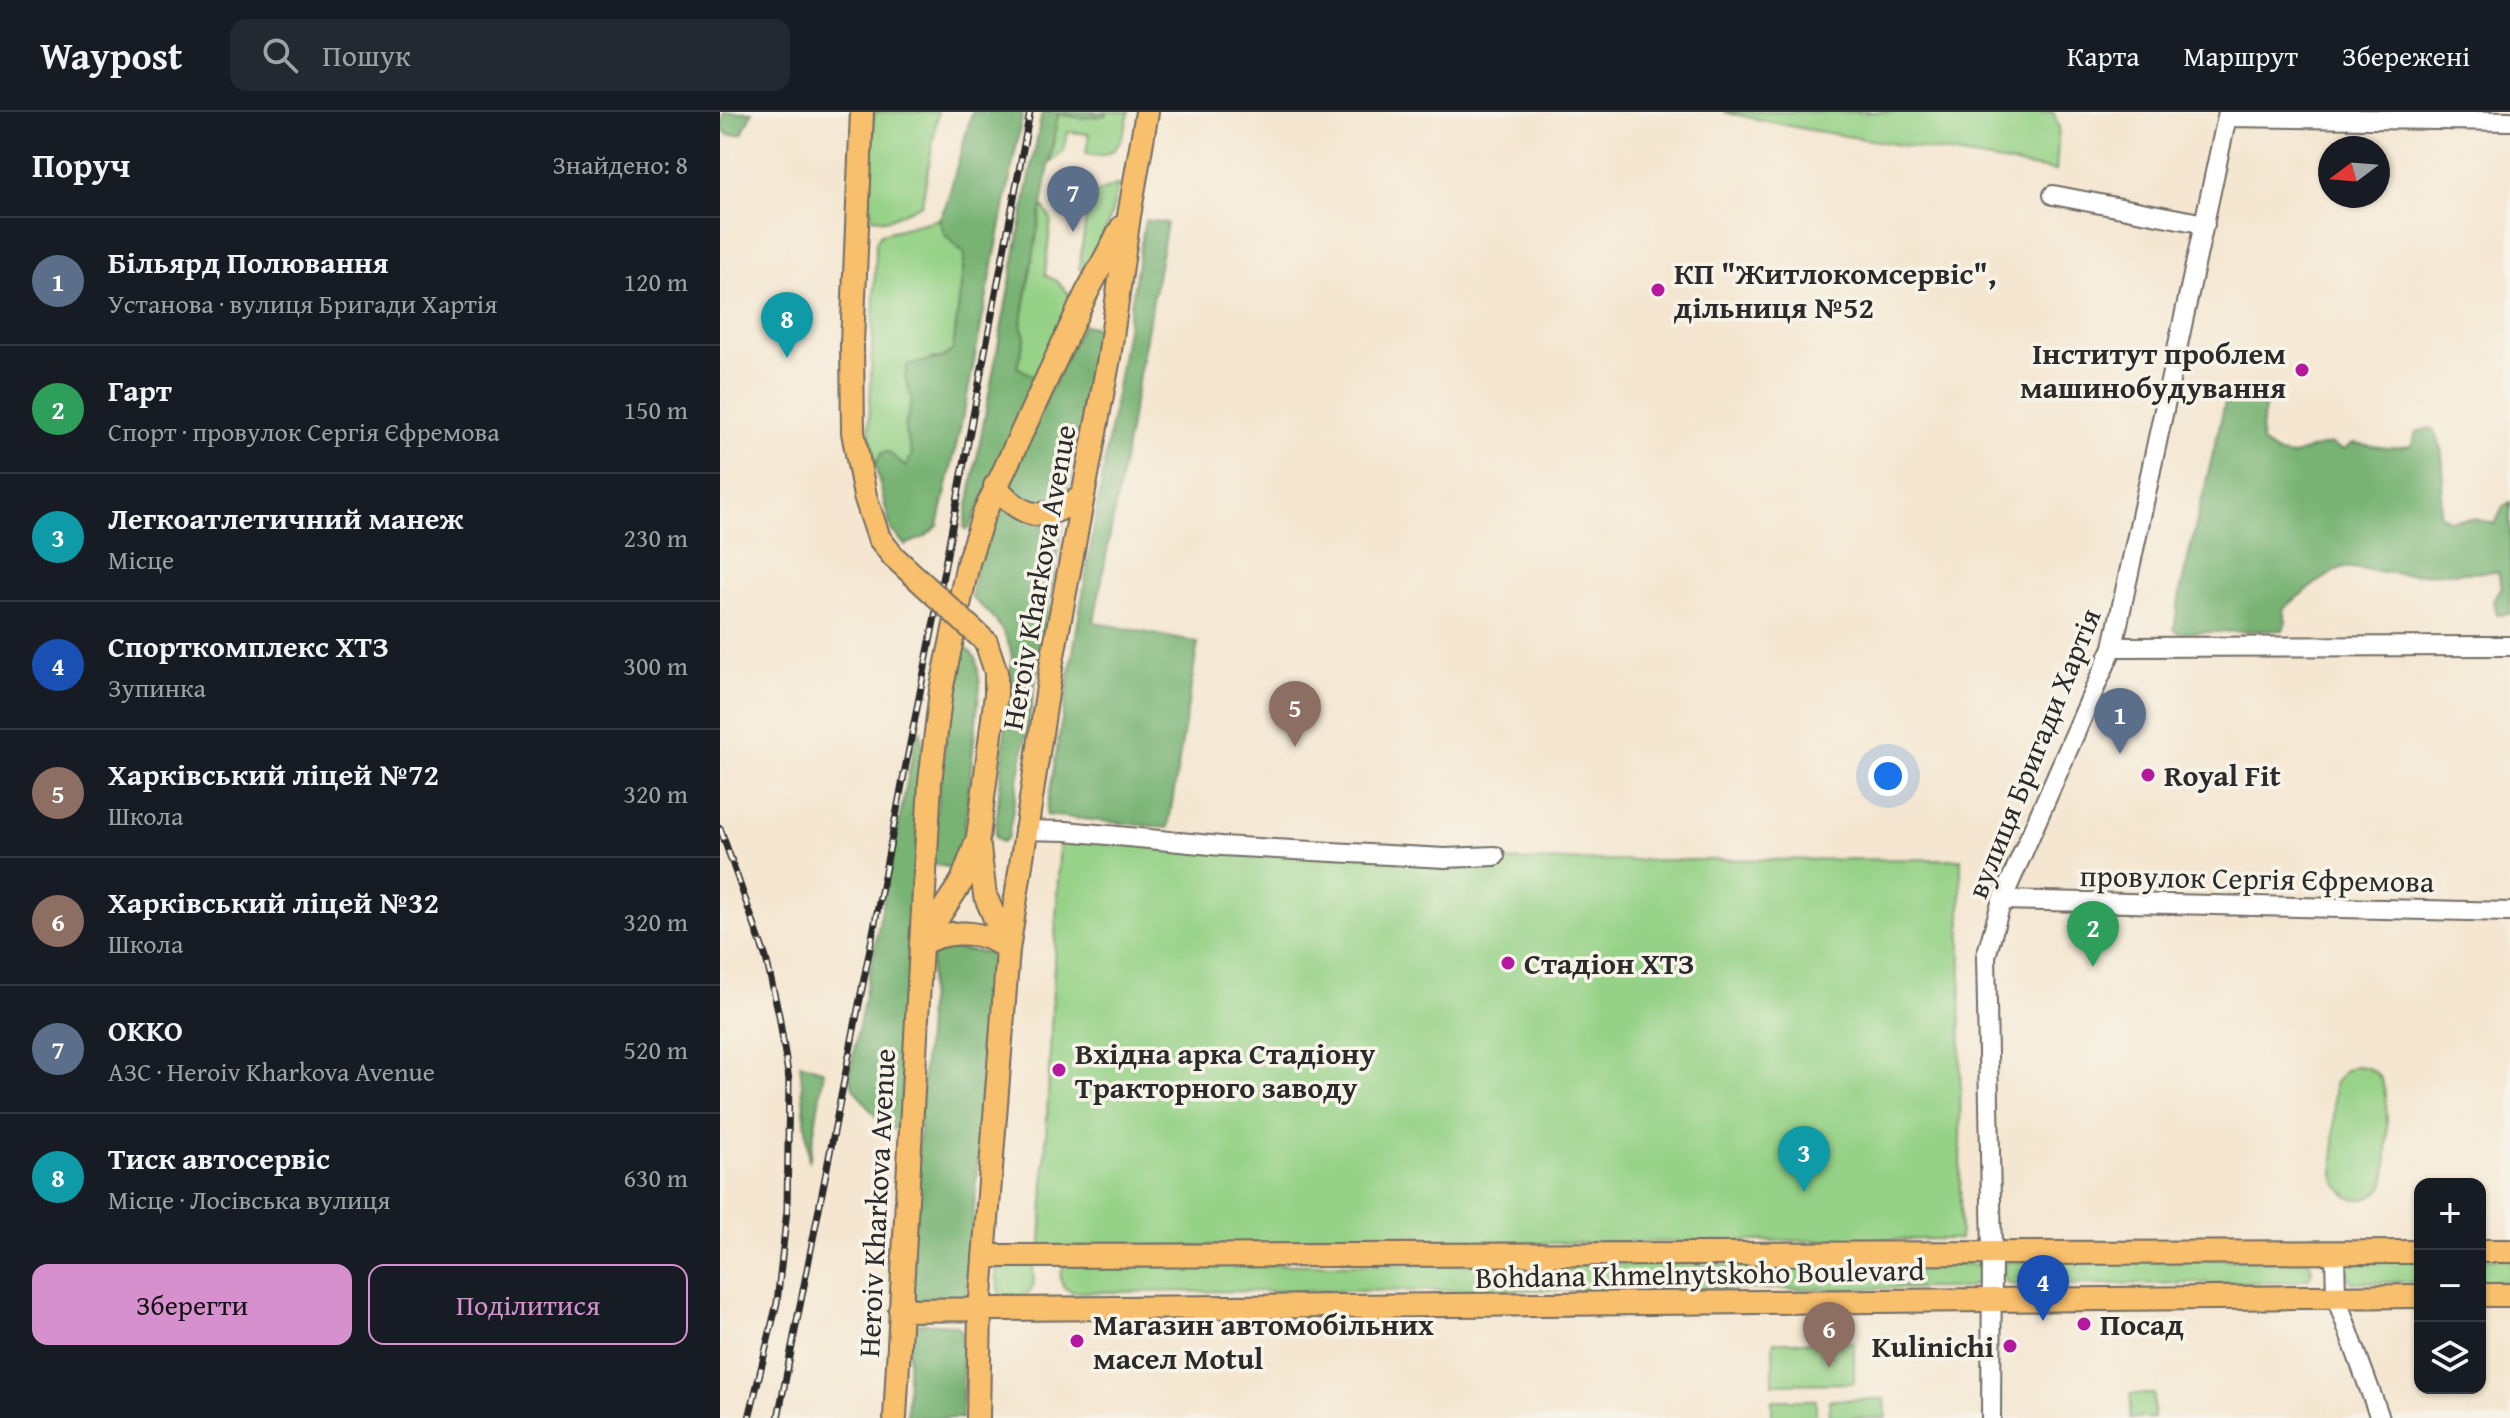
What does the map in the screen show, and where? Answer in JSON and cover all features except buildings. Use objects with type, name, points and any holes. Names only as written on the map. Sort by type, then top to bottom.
[{"type":"main road","points":[[862,112],[852,343],[853,432],[865,496],[879,538],[893,556],[986,642],[996,672],[978,838],[962,881],[921,944]]},
{"type":"main road","name":"Heroiv Kharkova Avenue","points":[[978,1418],[980,1310],[1008,950],[1024,830],[1081,497],[1109,358],[1147,112]]},
{"type":"main road","name":"Heroiv Kharkova Avenue","points":[[895,1418],[930,782],[941,691],[968,563],[995,486],[1072,325],[1129,216]]},
{"type":"main road","points":[[1072,325],[1087,319],[1099,323],[1104,328],[1109,358]]},
{"type":"main road","points":[[995,486],[1021,511],[1031,514],[1058,512],[1081,497]]},
{"type":"main road","points":[[978,838],[985,895],[1008,950]]},
{"type":"main road","points":[[921,944],[944,934],[972,934],[998,940],[1008,950]]},
{"type":"main road","points":[[2486,1251],[2510,1251]]},
{"type":"main road","name":"Bohdana Khmelnytskoho Boulevard","points":[[984,1256],[2414,1252]]},
{"type":"main road","points":[[2486,1295],[2510,1295]]},
{"type":"main road","name":"Bohdana Khmelnytskoho Boulevard","points":[[900,1310],[2414,1296]]},
{"type":"street","points":[[2227,114],[2510,121]]},
{"type":"street","name":"вулиця Бригади Хартія","points":[[1991,1418],[1992,1251],[1986,956],[2002,900],[2113,647],[2227,114]]},
{"type":"street","points":[[2053,195],[2205,224]]},
{"type":"street","points":[[2113,647],[2510,646]]},
{"type":"street","points":[[1024,830],[1066,831],[1221,846],[1445,858],[1495,856]]},
{"type":"street","name":"провулок Сергія Єфремова","points":[[2002,900],[2510,912]]},
{"type":"street","points":[[2335,1252],[2336,1297],[2380,1418]]},
{"type":"green space","points":[[724,112],[752,112],[742,134],[728,135],[721,126]]},
{"type":"green space","points":[[874,112],[938,112],[922,204],[888,220],[872,218],[869,196]]},
{"type":"green space","points":[[972,112],[1023,112],[966,402],[938,526],[925,537],[905,545],[891,530],[875,464],[882,453],[888,452],[906,467],[912,455],[905,431],[912,399],[905,377],[907,365],[942,358],[953,350],[965,254],[945,235],[939,219],[946,205]]},
{"type":"green space","points":[[1042,112],[1106,112],[1106,115],[1082,118],[1058,114],[1021,325],[1025,337],[1017,367],[1038,379],[966,530],[964,527]]},
{"type":"green space","points":[[1106,112],[1129,112],[1122,138],[1112,151],[1097,156],[1086,154],[1089,134],[1068,132],[1063,152],[1050,163],[1058,114],[1093,117],[1105,115]]},
{"type":"green space","points":[[1723,112],[2053,112],[2059,127],[2056,171],[1804,129]]},
{"type":"green space","points":[[1118,184],[1110,218],[1097,251],[1087,272],[1079,269],[1089,196]]},
{"type":"green space","points":[[1042,205],[1051,219],[1045,275],[1057,281],[1075,300],[1038,379],[1017,367],[1025,337],[1021,325]]},
{"type":"green space","points":[[939,219],[945,235],[965,254],[953,350],[942,358],[932,358],[912,399],[905,431],[912,455],[906,467],[888,452],[882,453],[875,464],[869,428],[876,241],[881,234]]},
{"type":"green space","points":[[1145,220],[1167,223],[1094,622],[1198,643],[1168,828],[1046,815]]},
{"type":"green space","points":[[1082,325],[1095,327],[1099,337],[1068,496],[1062,503],[1030,504],[1012,488],[1007,479]]},
{"type":"green space","points":[[2240,389],[2256,396],[2268,394],[2261,429],[2262,443],[2279,454],[2293,456],[2330,444],[2343,450],[2353,443],[2388,448],[2411,446],[2416,432],[2431,428],[2437,437],[2442,458],[2440,514],[2449,520],[2475,519],[2495,524],[2503,507],[2510,502],[2510,614],[2497,615],[2494,601],[2502,587],[2498,572],[2401,574],[2343,567],[2283,609],[2286,622],[2283,630],[2179,633],[2174,629],[2226,398]]},
{"type":"green space","points":[[996,503],[1043,525],[1063,524],[1008,838],[1002,842],[995,837],[1012,658],[1007,639],[998,624],[971,597],[976,566]]},
{"type":"green space","points":[[960,641],[976,658],[980,685],[960,870],[929,863]]},
{"type":"green space","points":[[921,731],[923,750],[900,1129],[885,1128],[854,1089],[849,1076],[916,736]]},
{"type":"green space","name":"Стадіон ХТЗ","points":[[1060,834],[1446,861],[1961,859],[1960,1239],[1041,1248]]},
{"type":"green space","points":[[938,947],[988,953],[994,958],[996,966],[966,1294],[959,1302],[916,1305],[908,1292],[932,949]]},
{"type":"green space","points":[[800,1063],[824,1071],[809,1162]]},
{"type":"green space","points":[[2354,1066],[2369,1069],[2381,1079],[2387,1113],[2385,1182],[2374,1195],[2359,1199],[2348,1197],[2336,1183],[2334,1174],[2334,1084],[2345,1070]]},
{"type":"green space","points":[[2307,1259],[2312,1268],[2309,1278],[2294,1282],[2015,1285],[2005,1281],[2003,1267],[2005,1262]]},
{"type":"green space","points":[[2414,1259],[2414,1282],[2351,1282],[2345,1272],[2349,1260]]},
{"type":"green space","points":[[2486,1259],[2510,1259],[2510,1282],[2486,1282]]},
{"type":"green space","points":[[1026,1262],[1033,1267],[1034,1284],[1030,1292],[1014,1297],[999,1293],[996,1273],[999,1266]]},
{"type":"green space","points":[[1977,1264],[1981,1268],[1979,1280],[1964,1288],[1077,1292],[1067,1289],[1061,1279],[1065,1265]]},
{"type":"green space","points":[[915,1323],[956,1325],[963,1332],[962,1418],[907,1418],[909,1331]]},
{"type":"green space","points":[[1773,1342],[1854,1342],[1854,1383],[1773,1384]]},
{"type":"green space","points":[[2131,1394],[2154,1394],[2154,1418],[2130,1418]]},
{"type":"green space","points":[[1885,1399],[1886,1418],[1830,1418],[1829,1400]]},
{"type":"green space","points":[[1772,1400],[1816,1400],[1816,1418],[1772,1418]]},
{"type":"railway","points":[[778,1418],[1030,112]]},
{"type":"railway","points":[[720,828],[766,958],[789,1080],[787,1210],[777,1303],[749,1418]]},
{"type":"place","name":"OKKO","points":[[1073,232]]},
{"type":"place","name":"КП \"Житлокомсервіс\", дільниця №52","points":[[1658,290]]},
{"type":"place","name":"Тиск автосервіс","points":[[787,358]]},
{"type":"place","name":"Інститут проблем машинобудування","points":[[2302,370]]},
{"type":"place","name":"Харківський ліцей №72","points":[[1295,747]]},
{"type":"place","name":"Більярд Полювання","points":[[2120,754]]},
{"type":"place","name":"Royal Fit","points":[[2148,775]]},
{"type":"place","name":"Стадіон ХТЗ","points":[[1508,963]]},
{"type":"place","name":"Гарт","points":[[2093,967]]},
{"type":"place","name":"Вхідна арка Стадіону Тракторного заводу","points":[[1059,1070]]},
{"type":"place","name":"Легкоатлетичний манеж","points":[[1804,1192]]},
{"type":"place","name":"Спорткомплекс ХТЗ","points":[[2043,1321]]},
{"type":"place","name":"Посад","points":[[2084,1324]]},
{"type":"place","name":"Магазин автомобільних масел Motul","points":[[1077,1341]]},
{"type":"place","name":"Kulinichi","points":[[2010,1346]]},
{"type":"place","name":"Харківський ліцей №32","points":[[1829,1368]]}]
